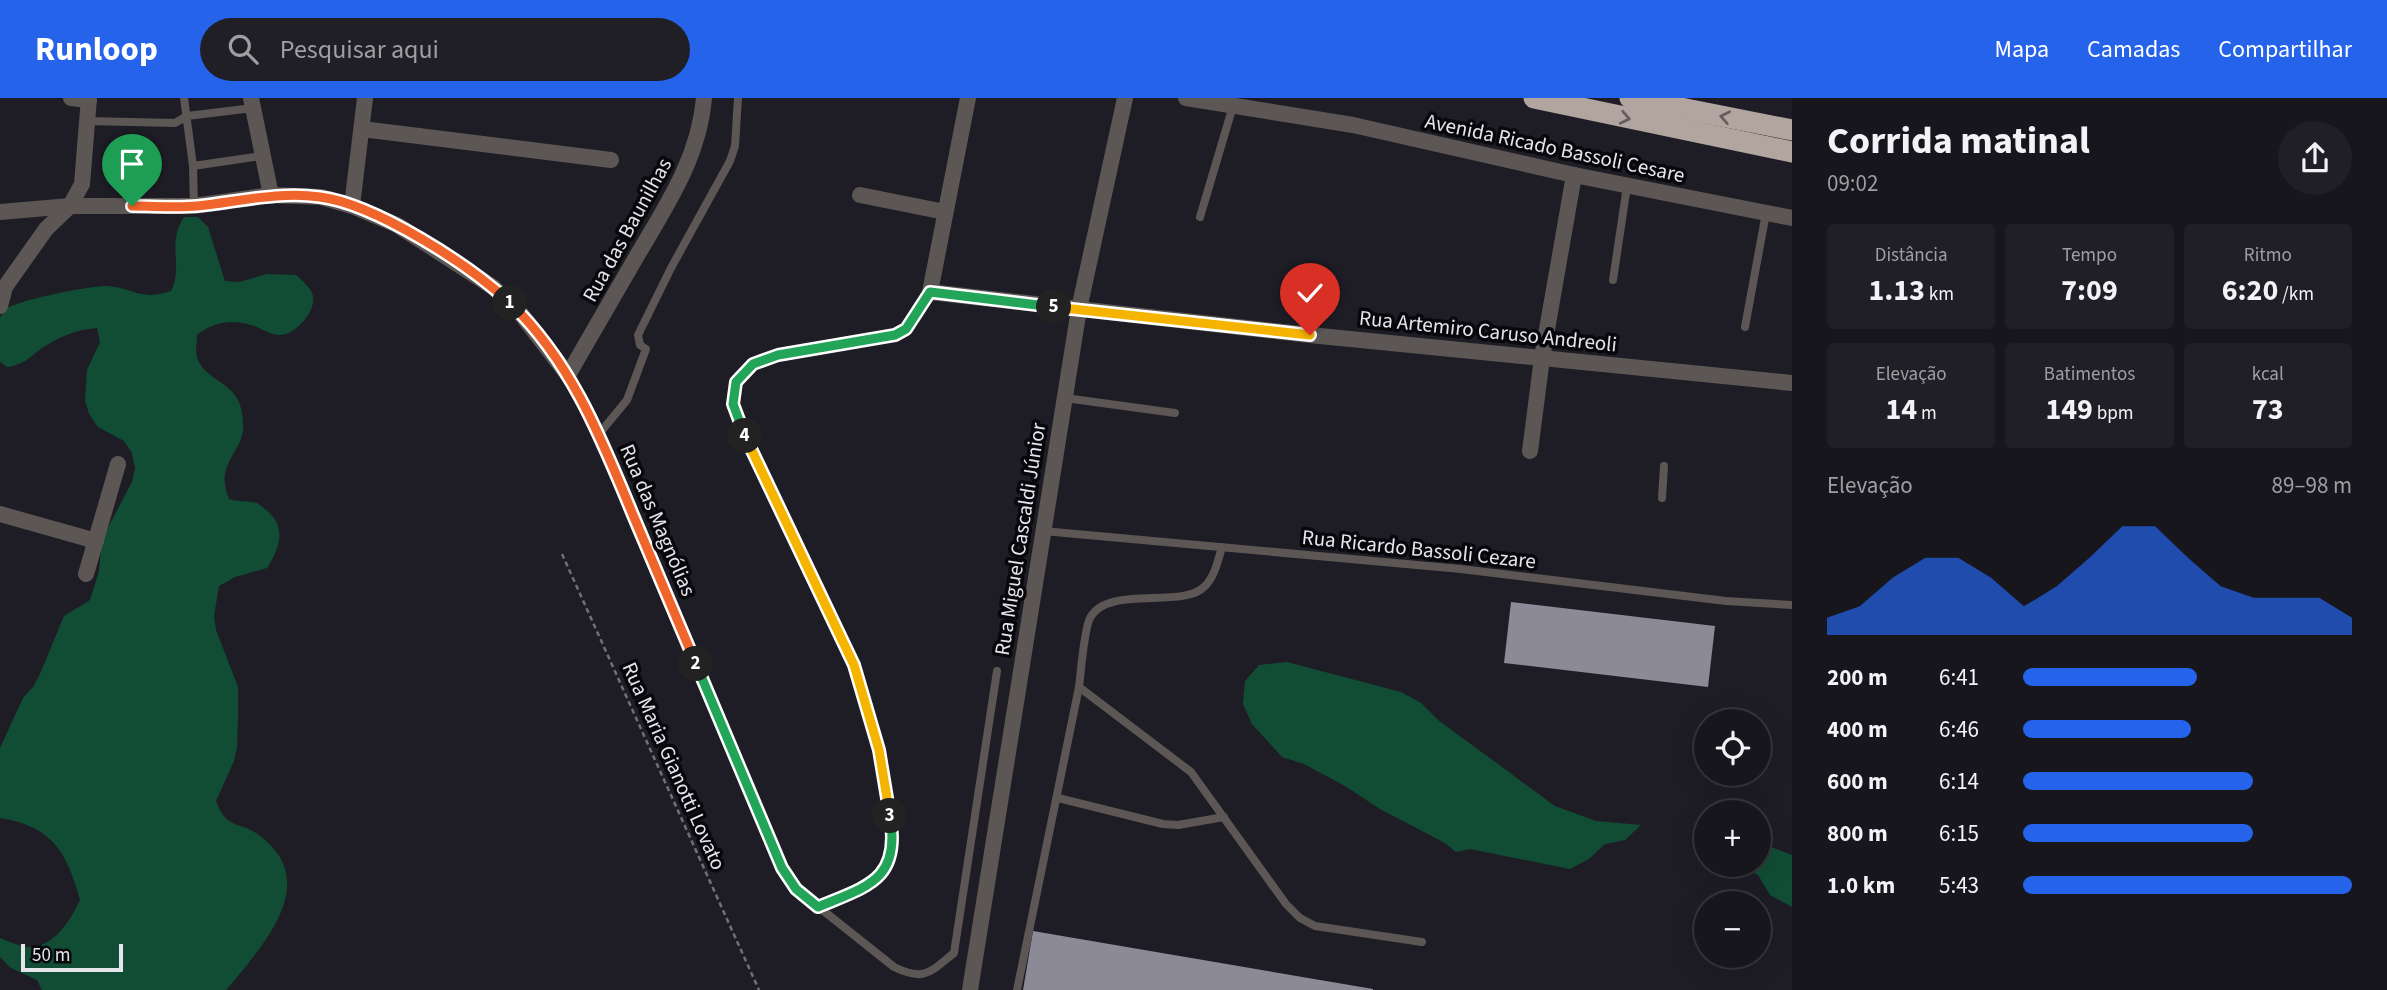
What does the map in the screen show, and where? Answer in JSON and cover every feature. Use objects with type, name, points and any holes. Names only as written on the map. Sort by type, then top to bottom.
[{"type":"highway","points":[[1534,98],[1792,152]]},
{"type":"highway","points":[[1630,98],[1792,130]]},
{"type":"street","points":[[0,306],[2,287],[46,229],[70,206],[82,184],[89,99],[71,98]]},
{"type":"street","points":[[352,206],[365,98]]},
{"type":"street","name":"Rua das Baunilhas","points":[[568,375],[673,194],[692,156],[702,123],[704,98]]},
{"type":"street","points":[[930,292],[968,98]]},
{"type":"street","name":"Rua Miguel Cascaldi Júnior","points":[[970,990],[1041,531],[1079,309],[1125,98]]},
{"type":"street","name":"Avenida Ricado Bassoli Cesare","points":[[1186,98],[1353,125],[1574,175],[1792,218]]},
{"type":"street","points":[[252,103],[271,195]]},
{"type":"street","points":[[362,129],[611,160]]},
{"type":"street","points":[[1530,451],[1542,358],[1574,175]]},
{"type":"street","name":"Rua das Magnólias","points":[[0,212],[70,206],[194,206],[271,195],[321,197],[352,206],[397,225],[493,287],[521,314],[568,375]]},
{"type":"street","points":[[860,195],[945,212]]},
{"type":"street","name":"Rua Artemiro Caruso Andreoli","points":[[930,292],[1792,383]]},
{"type":"street","points":[[86,574],[118,464]]},
{"type":"street","points":[[0,514],[96,541]]},
{"type":"lane","points":[[184,98],[193,166],[194,206]]},
{"type":"lane","points":[[599,434],[627,400],[646,349],[640,345],[638,335],[730,161],[735,146],[738,98]]},
{"type":"lane","points":[[86,121],[175,123],[187,116],[252,103]]},
{"type":"lane","points":[[1200,217],[1233,106]]},
{"type":"lane","points":[[193,166],[261,156]]},
{"type":"lane","points":[[1613,280],[1627,186]]},
{"type":"lane","points":[[1745,327],[1766,213]]},
{"type":"lane","points":[[930,292],[906,329],[895,335],[778,355],[753,364],[736,382],[733,404],[750,449],[854,665],[879,750],[894,838],[885,872],[869,886],[818,907],[894,967],[911,975],[928,974],[954,953],[997,671]]},
{"type":"lane","name":"Rua das Magnólias","points":[[568,375],[599,434],[789,879],[796,889],[818,907]]},
{"type":"lane","points":[[1065,398],[1175,413]]},
{"type":"lane","points":[[1662,498],[1664,466]]},
{"type":"lane","name":"Rua Ricardo Bassoli Cezare","points":[[1041,531],[1461,569],[1726,601],[1792,605]]},
{"type":"lane","points":[[1017,990],[1058,798],[1089,619],[1098,609],[1113,601],[1192,594],[1204,588],[1213,574],[1222,547]]},
{"type":"lane","points":[[1079,687],[1191,772],[1286,904],[1300,918],[1315,926],[1422,942]]},
{"type":"lane","points":[[1058,798],[1163,824],[1178,825],[1224,817]]},
{"type":"path","name":"Rua Maria Gianotti Lovato","points":[[562,554],[759,990]]},
{"type":"green space","points":[[184,217],[198,217],[208,227],[225,281],[239,282],[267,274],[296,275],[313,296],[308,315],[298,327],[286,334],[274,334],[246,324],[224,323],[197,335],[196,350],[202,367],[234,393],[242,411],[243,433],[225,475],[229,499],[258,503],[273,516],[279,530],[278,545],[267,568],[235,577],[219,586],[214,616],[216,630],[238,687],[238,719],[234,761],[216,801],[225,817],[253,831],[278,854],[286,874],[286,894],[280,915],[269,935],[226,990],[42,990],[37,980],[11,968],[0,957],[0,938],[27,947],[45,943],[53,939],[66,925],[80,900],[69,868],[55,844],[33,827],[0,818],[0,748],[23,698],[40,674],[64,616],[90,600],[99,571],[102,539],[132,482],[135,468],[132,453],[124,441],[98,427],[89,414],[85,400],[87,370],[100,342],[97,328],[64,336],[24,362],[7,367],[0,362],[0,318],[6,309],[13,305],[87,288],[118,287],[145,295],[171,291],[176,272],[176,237]]},
{"type":"green space","points":[[1287,662],[1401,692],[1421,703],[1438,720],[1555,806],[1596,821],[1641,825],[1625,840],[1605,844],[1589,859],[1570,869],[1470,849],[1456,852],[1445,843],[1380,809],[1345,786],[1304,764],[1282,757],[1252,724],[1243,704],[1245,681],[1259,665]]},
{"type":"green space","points":[[1771,847],[1792,855],[1792,907],[1768,891],[1759,877],[1771,877]]},
{"type":"building","points":[[1511,602],[1715,626],[1708,687],[1504,663]]},
{"type":"building","points":[[1033,931],[1373,989],[1373,990],[1023,990]]},
{"type":"route","points":[[132,206],[194,206],[271,195],[321,197],[352,206],[397,225],[493,287],[521,314],[568,375],[599,434],[782,868],[796,889],[818,907],[869,886],[885,872],[894,838],[879,750],[854,665],[750,449],[733,404],[736,382],[753,364],[778,355],[895,335],[906,329],[930,292],[1310,335]]}]
